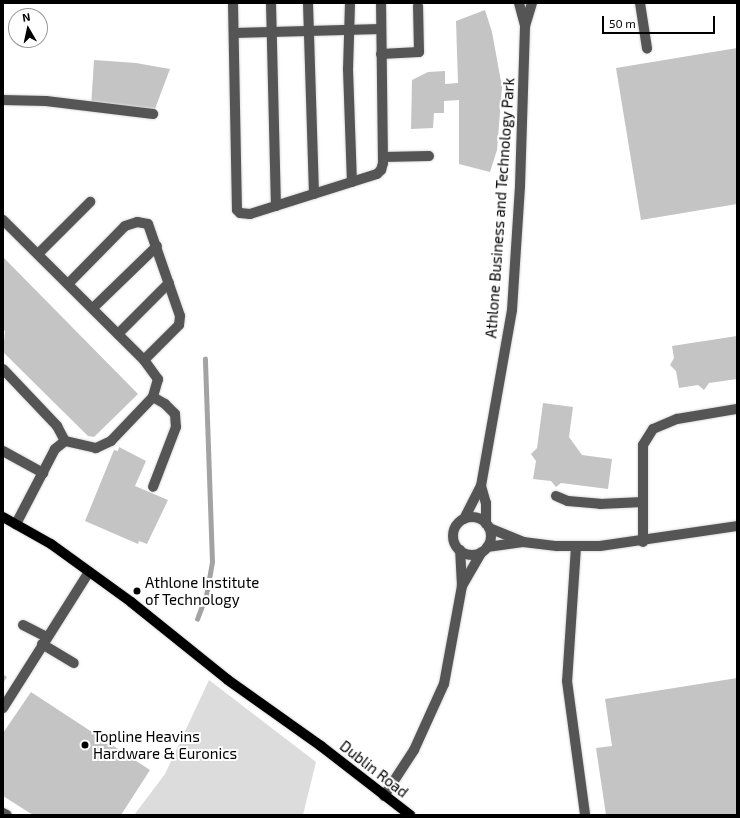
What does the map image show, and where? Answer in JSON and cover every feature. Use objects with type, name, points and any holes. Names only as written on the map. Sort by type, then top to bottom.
[{"type":"main road","name":"Dublin Road","points":[[3,517],[51,544],[228,680],[321,746],[410,815]]},
{"type":"street","points":[[233,3],[237,210],[240,214],[250,214],[276,206],[377,174],[381,170],[383,157],[381,3]]},
{"type":"street","points":[[271,3],[276,206]]},
{"type":"street","points":[[308,3],[314,194]]},
{"type":"street","points":[[350,3],[349,30],[352,182]]},
{"type":"street","name":"Athlone Business and Technology Park","points":[[519,3],[525,26]]},
{"type":"street","name":"Athlone Business and Technology Park","points":[[384,796],[414,750],[437,706],[451,654],[462,586],[460,550],[456,545],[454,533],[459,522],[464,519],[481,486],[512,310],[520,179],[525,26],[532,3]]},
{"type":"street","points":[[640,3],[647,48]]},
{"type":"street","points":[[382,54],[419,52],[418,6]]},
{"type":"street","points":[[234,33],[381,29]]},
{"type":"street","points":[[3,100],[46,101],[153,114]]},
{"type":"street","points":[[383,157],[429,156]]},
{"type":"street","points":[[38,254],[90,202]]},
{"type":"street","points":[[3,220],[144,360],[158,379],[153,397],[111,440],[96,448],[65,441],[57,426],[3,370]]},
{"type":"street","points":[[68,284],[125,226],[137,222],[148,224],[170,283],[180,316],[179,325],[144,360]]},
{"type":"street","points":[[92,308],[157,246]]},
{"type":"street","points":[[118,334],[170,283]]},
{"type":"street","points":[[153,397],[165,404],[175,414],[176,427],[153,487]]},
{"type":"street","points":[[643,542],[643,445],[653,429],[678,419],[737,409]]},
{"type":"street","points":[[16,524],[55,449],[65,441]]},
{"type":"street","points":[[3,451],[43,472]]},
{"type":"street","name":"Athlone Business and Technology Park","points":[[462,586],[491,540],[486,503],[481,486]]},
{"type":"street","points":[[556,496],[568,501],[600,504],[643,502]]},
{"type":"street","points":[[464,519],[476,518],[488,526],[523,542]]},
{"type":"street","points":[[460,550],[471,555],[484,549],[523,542],[576,547],[643,542],[737,526]]},
{"type":"street","points":[[576,547],[567,681],[585,815]]},
{"type":"street","points":[[3,708],[89,572]]},
{"type":"street","points":[[23,625],[74,663]]},
{"type":"street","points":[[3,813],[7,815]]},
{"type":"shaded area","points":[[209,680],[316,762],[303,815],[134,815],[165,774]]},
{"type":"building","points":[[485,10],[492,32],[502,87],[497,150],[490,172],[459,164],[459,100],[444,101],[444,113],[434,113],[433,128],[411,129],[412,80],[428,72],[445,71],[445,84],[458,83],[456,21]]},
{"type":"building","points":[[737,48],[737,204],[641,220],[616,68]]},
{"type":"building","points":[[94,60],[136,63],[170,69],[153,114],[91,107]]},
{"type":"building","points":[[3,257],[138,394],[94,437],[88,436],[3,352],[5,331],[3,329]]},
{"type":"building","points":[[737,336],[737,379],[709,383],[704,390],[698,385],[679,388],[676,371],[670,365],[674,358],[672,346]]},
{"type":"building","points":[[543,403],[573,407],[569,437],[582,455],[612,459],[608,489],[561,483],[556,487],[551,481],[533,479],[536,461],[531,454],[537,448]]},
{"type":"building","points":[[119,447],[146,461],[135,486],[168,500],[147,544],[139,541],[138,544],[85,521],[114,450],[118,451]]},
{"type":"building","points":[[3,674],[7,677],[3,683]]},
{"type":"building","points":[[737,678],[737,815],[606,815],[596,748],[612,746],[605,699]]},
{"type":"building","name":"Topline Heavins Hardware & Euronics","points":[[31,692],[150,770],[121,815],[33,815],[3,796],[3,733]]},
{"type":"waterway","points":[[197,619],[206,596],[212,562],[205,359]]},
{"type":"place","name":"Athlone Institute of Technology","points":[[137,591]]},
{"type":"place","name":"Topline Heavins Hardware & Euronics","points":[[85,745]]}]
